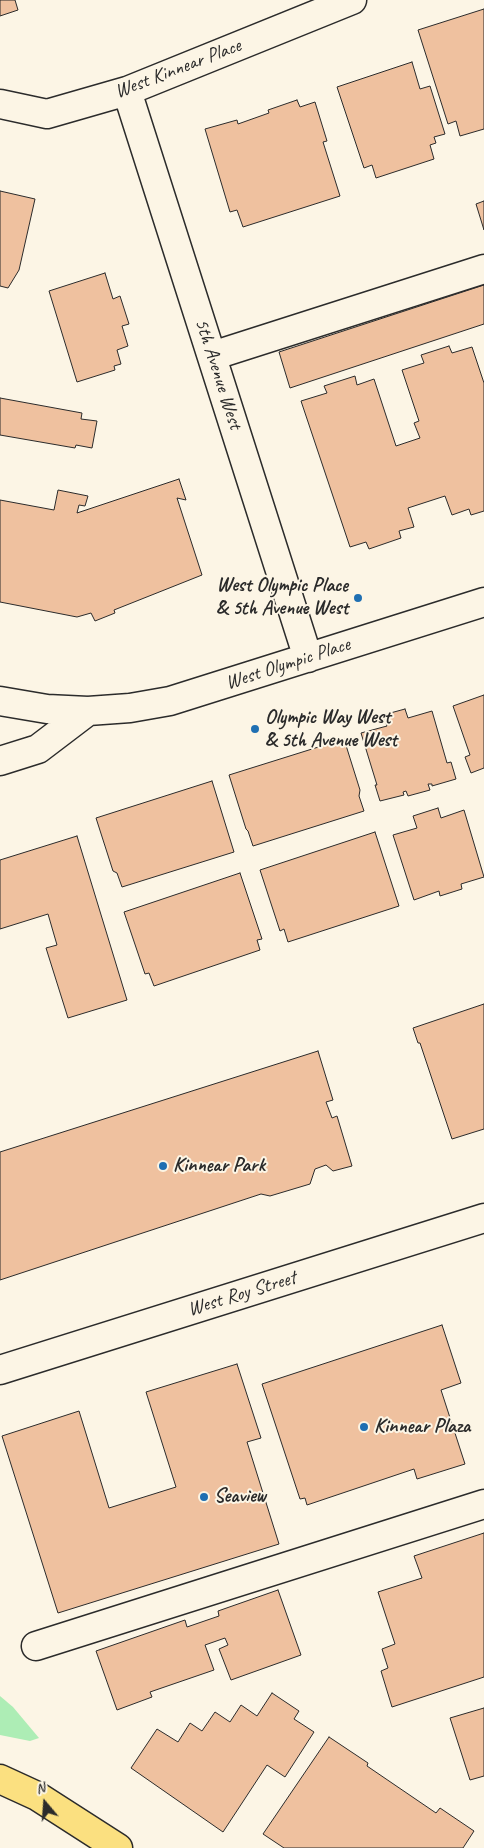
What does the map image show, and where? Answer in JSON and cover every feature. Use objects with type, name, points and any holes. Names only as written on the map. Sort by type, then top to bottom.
[{"type":"main road","points":[[0,1779],[37,1796],[118,1848]]},
{"type":"street","name":"West Kinnear Place","points":[[0,104],[47,114],[127,91],[352,0]]},
{"type":"street","name":"5th Avenue West","points":[[127,91],[308,658]]},
{"type":"street","points":[[212,356],[484,269]]},
{"type":"street","name":"West Olympic Place","points":[[0,700],[47,709],[88,711],[130,708],[170,701],[484,602]]},
{"type":"street","points":[[0,761],[38,749],[88,711]]},
{"type":"street","name":"West Roy Street","points":[[0,1370],[482,1225]]},
{"type":"street","points":[[36,1646],[484,1504]]},
{"type":"green space","points":[[0,1696],[13,1707],[39,1738],[30,1741],[0,1735]]},
{"type":"building","points":[[0,0],[15,0],[18,10],[0,16]]},
{"type":"building","points":[[484,9],[484,129],[460,136],[456,121],[448,124],[418,30]]},
{"type":"building","points":[[412,62],[420,89],[430,86],[445,134],[434,137],[436,143],[430,145],[434,159],[376,178],[372,165],[364,168],[337,87]]},
{"type":"building","points":[[297,100],[300,107],[315,102],[327,141],[323,142],[340,196],[243,227],[237,210],[230,212],[205,129],[237,120],[238,124],[269,113],[268,110]]},
{"type":"building","points":[[0,191],[35,199],[19,270],[8,288],[0,286]]},
{"type":"building","points":[[484,201],[484,230],[476,204]]},
{"type":"building","points":[[105,273],[113,299],[120,296],[129,324],[122,326],[128,346],[117,350],[121,364],[114,366],[115,370],[77,382],[49,291]]},
{"type":"building","points":[[484,285],[484,324],[290,388],[279,352]]},
{"type":"building","points":[[449,346],[452,353],[472,347],[484,383],[484,511],[471,515],[469,509],[452,515],[445,496],[408,508],[414,527],[399,531],[401,538],[369,549],[366,542],[350,547],[301,401],[327,393],[324,386],[355,376],[357,385],[374,379],[396,446],[420,438],[414,423],[419,421],[402,370],[424,363],[421,355]]},
{"type":"building","points":[[0,398],[82,413],[81,419],[97,421],[92,448],[76,445],[75,448],[0,435]]},
{"type":"building","points":[[179,479],[186,500],[177,498],[202,575],[114,610],[115,613],[95,621],[91,613],[77,617],[0,602],[0,500],[54,510],[58,490],[88,496],[85,506],[79,505],[77,513]]},
{"type":"building","points":[[484,695],[484,768],[471,773],[465,757],[470,755],[453,706]]},
{"type":"building","points":[[405,709],[408,718],[432,711],[447,763],[451,762],[456,779],[432,786],[432,784],[428,784],[430,790],[408,796],[406,791],[403,792],[404,795],[380,801],[361,733],[387,726],[383,715]]},
{"type":"building","points":[[344,739],[360,790],[359,796],[364,811],[253,846],[229,775]]},
{"type":"building","points":[[212,781],[234,852],[122,887],[117,873],[113,871],[96,818]]},
{"type":"building","points":[[438,808],[441,818],[464,810],[484,877],[461,884],[462,889],[440,896],[439,891],[414,900],[393,835],[417,828],[413,816]]},
{"type":"building","points":[[375,832],[399,906],[288,942],[284,929],[280,931],[260,870]]},
{"type":"building","points":[[77,836],[127,1000],[68,1018],[46,948],[57,945],[48,914],[0,929],[0,860]]},
{"type":"building","points":[[240,873],[262,939],[257,940],[260,950],[154,986],[149,973],[145,974],[124,912]]},
{"type":"building","points":[[484,1004],[484,1129],[452,1139],[420,1043],[418,1043],[413,1028]]},
{"type":"building","name":"Kinnear Park","points":[[318,1051],[333,1100],[326,1102],[332,1118],[337,1116],[352,1166],[333,1171],[326,1165],[315,1169],[310,1184],[270,1196],[261,1194],[0,1280],[0,1152]]},
{"type":"building","name":"Kinnear Plaza","points":[[442,1325],[461,1383],[441,1390],[465,1464],[417,1479],[414,1469],[307,1505],[305,1498],[300,1499],[262,1384]]},
{"type":"building","name":"Seaview","points":[[237,1364],[261,1438],[247,1442],[279,1544],[58,1613],[2,1436],[79,1411],[109,1508],[176,1487],[146,1392]]},
{"type":"building","points":[[484,1533],[484,1677],[392,1707],[381,1671],[388,1668],[382,1649],[395,1644],[378,1592],[422,1578],[414,1556]]},
{"type":"building","points":[[278,1590],[301,1655],[231,1680],[219,1649],[228,1645],[225,1638],[205,1645],[214,1670],[150,1692],[152,1697],[117,1710],[96,1651],[185,1620],[187,1627],[219,1616],[218,1611]]},
{"type":"building","points":[[272,1693],[299,1711],[294,1719],[314,1732],[285,1777],[267,1765],[223,1832],[131,1768],[157,1729],[178,1742],[190,1723],[202,1731],[215,1712],[230,1722],[241,1705],[257,1716]]},
{"type":"building","points":[[484,1708],[484,1776],[470,1780],[450,1718]]},
{"type":"building","points":[[329,1737],[368,1763],[367,1766],[436,1813],[440,1808],[474,1831],[463,1848],[284,1848],[263,1834]]},
{"type":"place","name":"West Olympic Place & 5th Avenue West","points":[[358,598]]},
{"type":"place","name":"Olympic Way West & 5th Avenue West","points":[[255,729]]},
{"type":"place","name":"Kinnear Park","points":[[163,1166]]},
{"type":"place","name":"Kinnear Plaza","points":[[364,1427]]},
{"type":"place","name":"Seaview","points":[[204,1497]]}]
